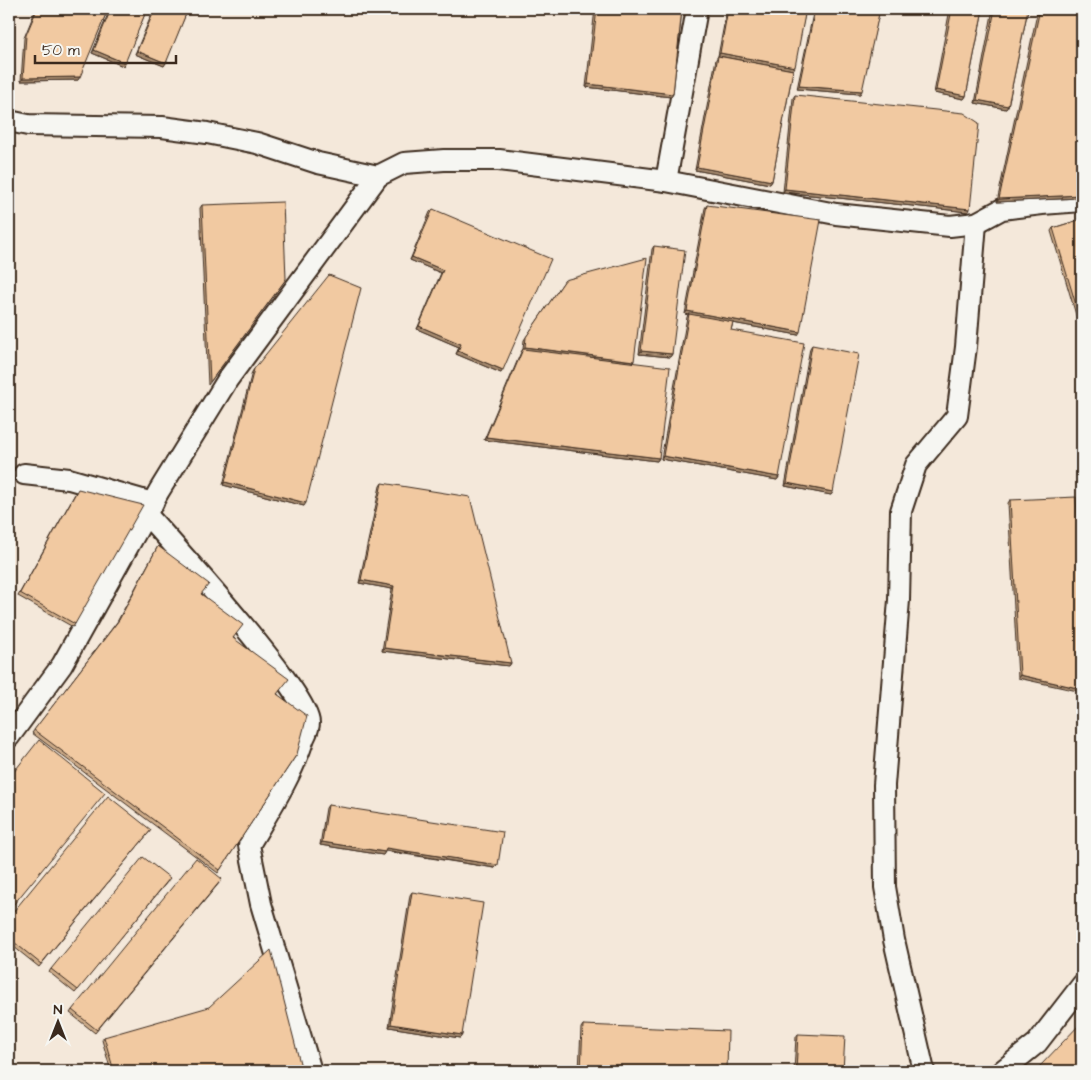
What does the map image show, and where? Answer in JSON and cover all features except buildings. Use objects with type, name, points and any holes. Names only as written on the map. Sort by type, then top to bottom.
[{"type":"street","points":[[666,181],[697,9]]},
{"type":"street","points":[[9,121],[28,125],[162,127],[207,132],[257,143],[318,163],[378,176]]},
{"type":"street","points":[[9,737],[62,666],[159,491],[228,379],[378,176],[404,163],[444,160],[500,160],[666,181],[836,214],[950,226],[976,223],[1002,209],[1082,201]]},
{"type":"street","points":[[924,1071],[894,940],[885,887],[884,785],[899,600],[901,511],[916,465],[957,416],[966,347],[976,223]]},
{"type":"street","points":[[24,474],[69,479],[150,509],[293,689],[305,710],[309,723],[298,759],[249,846],[261,904],[311,1071]]},
{"type":"street","points":[[1002,1071],[1037,1043],[1082,985]]}]
